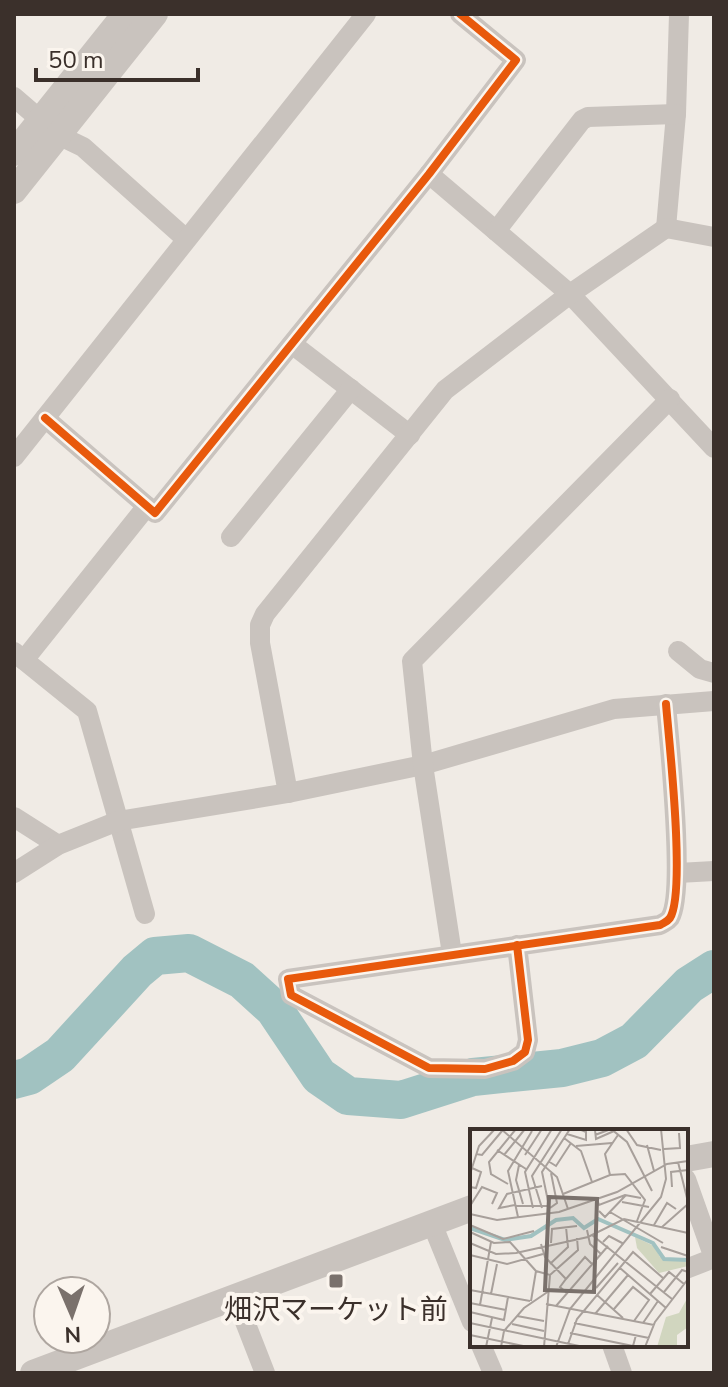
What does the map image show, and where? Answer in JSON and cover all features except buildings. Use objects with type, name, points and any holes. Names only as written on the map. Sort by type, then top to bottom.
[{"type":"street","points":[[14,191],[49,128],[125,14]]},
{"type":"street","points":[[14,153],[49,128],[155,14]]},
{"type":"street","points":[[14,457],[366,14]]},
{"type":"street","points":[[45,418],[155,513],[429,174],[516,60],[460,14]]},
{"type":"street","points":[[666,228],[676,114],[679,14]]},
{"type":"street","points":[[14,97],[49,128],[83,147],[186,239]]},
{"type":"street","points":[[496,231],[582,120],[588,117],[676,114]]},
{"type":"street","points":[[429,174],[570,294],[714,448]]},
{"type":"street","points":[[288,793],[260,643],[260,625],[265,614],[445,390],[570,294],[666,228],[705,235],[714,257]]},
{"type":"street","points":[[292,344],[410,435]]},
{"type":"street","points":[[231,537],[351,389]]},
{"type":"street","points":[[452,954],[423,765],[412,661],[670,399]]},
{"type":"street","points":[[145,914],[87,711],[19,656],[147,506]]},
{"type":"street","points":[[678,651],[700,669],[714,673]]},
{"type":"street","points":[[14,873],[58,845],[118,821],[288,793],[423,765],[614,709],[714,701]]},
{"type":"street","points":[[517,945],[528,1040],[525,1052],[513,1061],[485,1069],[429,1068],[295,999],[291,995],[288,979],[452,954],[660,925],[668,921],[672,915],[678,873],[666,704]]},
{"type":"street","points":[[14,817],[58,845]]},
{"type":"street","points":[[678,873],[714,871]]},
{"type":"street","points":[[688,1159],[714,1154]]},
{"type":"street","points":[[688,1185],[714,1259],[688,1268]]},
{"type":"street","points":[[33,1373],[470,1209]]},
{"type":"street","points":[[431,1221],[470,1317]]},
{"type":"street","points":[[235,1296],[265,1373]]},
{"type":"street","points":[[482,1347],[493,1373]]},
{"type":"street","points":[[613,1347],[622,1373]]},
{"type":"waterway","points":[[14,1080],[29,1076],[60,1055],[137,971],[155,956],[189,953],[242,980],[274,1009],[319,1076],[348,1096],[401,1100],[473,1077],[562,1068],[602,1058],[634,1041],[689,985],[714,969]]},
{"type":"cycle path","points":[[45,418],[155,513],[429,174],[516,60],[460,14]]},
{"type":"cycle path","points":[[517,945],[528,1040],[525,1052],[513,1061],[485,1069],[429,1068],[291,995],[288,979],[660,925],[667,921],[675,903],[677,849],[666,704]]},
{"type":"place","name":"畑沢マーケット前","points":[[336,1281]]}]
